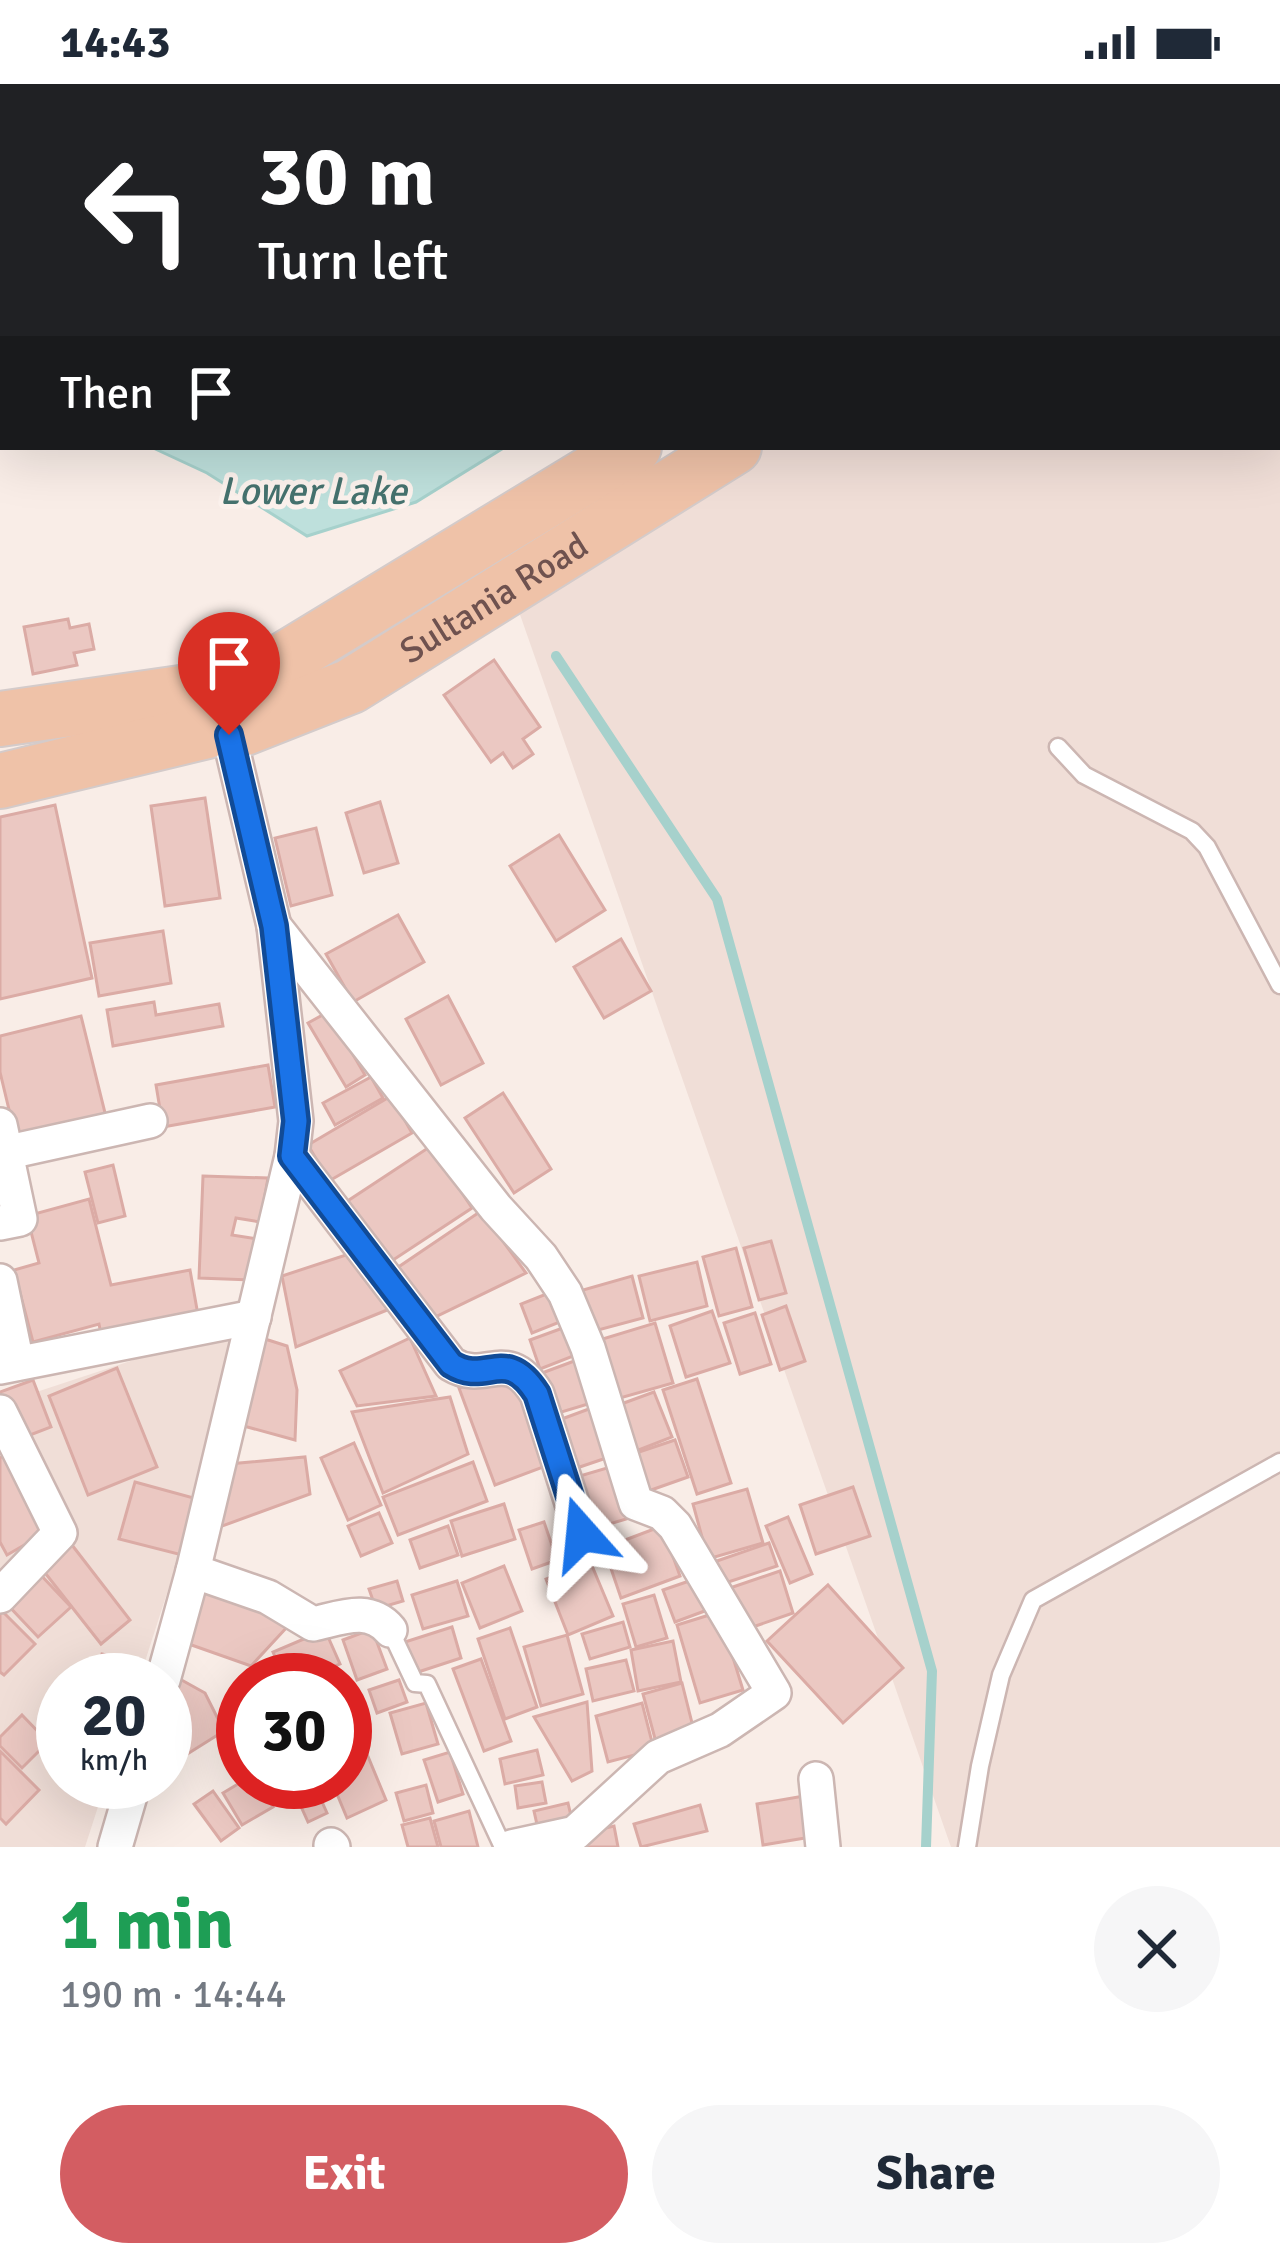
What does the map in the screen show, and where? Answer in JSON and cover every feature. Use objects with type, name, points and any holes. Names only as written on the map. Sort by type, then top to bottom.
[{"type":"main road","name":"Sultania Road","points":[[0,719],[223,714],[274,666],[629,450]]},
{"type":"main road","name":"Sultania Road","points":[[0,781],[223,714],[351,686],[729,450]]},
{"type":"street","points":[[171,1653],[292,1156],[296,1121],[274,926],[223,714]]},
{"type":"street","points":[[274,926],[496,1208],[541,1257],[565,1294],[588,1348],[636,1503],[662,1513],[675,1526],[774,1693],[720,1730],[658,1757],[574,1833],[548,1843],[507,1847]]},
{"type":"street","points":[[0,1223],[20,1219],[2,1144],[150,1120]]},
{"type":"street","points":[[292,1156],[451,1364],[471,1371],[505,1366],[525,1375],[537,1394],[582,1534]]},
{"type":"street","points":[[0,1281],[9,1365],[254,1317]]},
{"type":"street","points":[[0,1412],[59,1533],[0,1596]]},
{"type":"street","points":[[194,1571],[268,1597],[313,1624],[361,1614],[390,1630]]},
{"type":"street","points":[[816,1779],[823,1847]]},
{"type":"street","points":[[115,1847],[126,1809]]},
{"type":"lane","points":[[1058,747],[1084,775],[1192,831],[1208,847],[1280,985]]},
{"type":"lane","points":[[967,1847],[1001,1675],[1033,1600],[1280,1462]]},
{"type":"lane","points":[[390,1630],[415,1683],[427,1684],[507,1847]]},
{"type":"shaded area","points":[[729,450],[1280,450],[1280,1847],[951,1847],[510,586]]},
{"type":"shaded area","points":[[255,1320],[148,1653],[36,1653],[36,1809],[97,1809],[85,1847],[0,1847],[0,1404]]},
{"type":"water","name":"Lower Lake","points":[[157,450],[500,450],[416,502],[307,536],[207,473]]},
{"type":"building","points":[[68,619],[70,628],[89,624],[94,649],[74,653],[77,665],[33,674],[24,627]]},
{"type":"building","points":[[494,660],[540,727],[523,739],[533,754],[513,768],[503,753],[491,762],[444,695]]},
{"type":"building","points":[[205,798],[220,898],[165,906],[151,806]]},
{"type":"building","points":[[380,802],[398,863],[364,873],[346,813]]},
{"type":"building","points":[[55,805],[92,978],[0,999],[0,817]]},
{"type":"building","points":[[316,828],[332,895],[291,906],[275,838]]},
{"type":"building","points":[[559,835],[605,910],[556,941],[510,866]]},
{"type":"building","points":[[398,915],[424,962],[353,1002],[326,954]]},
{"type":"building","points":[[163,931],[171,983],[99,996],[90,943]]},
{"type":"building","points":[[621,939],[651,991],[604,1018],[574,967]]},
{"type":"building","points":[[448,996],[483,1063],[441,1085],[406,1019]]},
{"type":"building","points":[[154,1002],[156,1015],[219,1004],[223,1026],[113,1046],[107,1010]]},
{"type":"building","points":[[328,1012],[365,1075],[346,1087],[308,1023]]},
{"type":"building","points":[[81,1016],[107,1121],[17,1143],[0,1072],[0,1036]]},
{"type":"building","points":[[268,1065],[275,1107],[163,1127],[156,1085]]},
{"type":"building","points":[[371,1077],[383,1098],[335,1125],[323,1103]]},
{"type":"building","points":[[503,1093],[551,1169],[514,1193],[465,1118]]},
{"type":"building","points":[[391,1096],[412,1133],[329,1181],[308,1145]]},
{"type":"building","points":[[431,1146],[472,1208],[384,1266],[343,1204]]},
{"type":"building","points":[[113,1165],[125,1216],[98,1223],[85,1172]]},
{"type":"building","points":[[203,1176],[268,1178],[260,1222],[236,1218],[232,1235],[258,1239],[251,1280],[199,1278]]},
{"type":"building","points":[[89,1199],[111,1285],[190,1270],[198,1315],[101,1334],[99,1324],[33,1342],[14,1270],[39,1263],[27,1216]]},
{"type":"building","points":[[481,1211],[526,1273],[433,1318],[397,1268]]},
{"type":"building","points":[[771,1241],[786,1293],[759,1300],[744,1248]]},
{"type":"building","points":[[736,1248],[752,1307],[719,1316],[703,1257]]},
{"type":"building","points":[[355,1252],[397,1306],[296,1347],[282,1276]]},
{"type":"building","points":[[697,1262],[707,1306],[650,1321],[639,1276]]},
{"type":"building","points":[[632,1276],[643,1318],[587,1333],[576,1292]]},
{"type":"building","points":[[554,1291],[565,1320],[532,1333],[521,1304]]},
{"type":"building","points":[[786,1306],[805,1361],[780,1370],[762,1315]]},
{"type":"building","points":[[712,1311],[730,1363],[686,1377],[670,1326]]},
{"type":"building","points":[[755,1313],[771,1364],[740,1374],[724,1323]]},
{"type":"building","points":[[655,1323],[673,1383],[613,1400],[596,1341]]},
{"type":"building","points":[[571,1325],[581,1353],[540,1369],[530,1340]]},
{"type":"building","points":[[410,1338],[436,1396],[357,1406],[340,1371]]},
{"type":"building","points":[[265,1339],[287,1346],[297,1390],[295,1440],[240,1425]]},
{"type":"building","points":[[585,1357],[598,1401],[555,1414],[542,1373]]},
{"type":"building","points":[[117,1368],[157,1467],[88,1495],[49,1396]]},
{"type":"building","points":[[498,1372],[523,1386],[554,1463],[495,1485],[459,1388]]},
{"type":"building","points":[[697,1379],[731,1483],[697,1494],[663,1390]]},
{"type":"building","points":[[33,1380],[51,1427],[17,1440],[0,1392]]},
{"type":"building","points":[[654,1392],[672,1437],[631,1453],[613,1407]]},
{"type":"building","points":[[450,1397],[468,1454],[383,1493],[352,1412]]},
{"type":"building","points":[[597,1406],[615,1455],[568,1471],[551,1423]]},
{"type":"building","points":[[675,1440],[688,1477],[637,1495],[624,1457]]},
{"type":"building","points":[[354,1443],[381,1505],[348,1520],[321,1458]]},
{"type":"building","points":[[9,1453],[52,1529],[7,1555],[0,1542],[0,1458]]},
{"type":"building","points":[[305,1457],[310,1494],[214,1529],[229,1464]]},
{"type":"building","points":[[473,1462],[487,1501],[398,1535],[383,1497]]},
{"type":"building","points":[[617,1465],[633,1517],[589,1530],[573,1478]]},
{"type":"building","points":[[135,1482],[201,1500],[186,1556],[119,1539]]},
{"type":"building","points":[[853,1487],[870,1536],[816,1554],[800,1505]]},
{"type":"building","points":[[747,1489],[763,1543],[708,1559],[693,1504]]},
{"type":"building","points":[[504,1504],[515,1539],[462,1556],[451,1521]]},
{"type":"building","points":[[379,1513],[392,1543],[361,1556],[348,1526]]},
{"type":"building","points":[[788,1517],[812,1574],[790,1583],[766,1526]]},
{"type":"building","points":[[544,1522],[557,1560],[532,1569],[519,1530]]},
{"type":"building","points":[[448,1526],[458,1555],[420,1568],[410,1540]]},
{"type":"building","points":[[662,1526],[680,1576],[621,1598],[604,1548]]},
{"type":"building","points":[[769,1543],[777,1566],[722,1584],[714,1562]]},
{"type":"building","points":[[72,1545],[130,1620],[101,1644],[42,1569]]},
{"type":"building","points":[[590,1561],[613,1616],[568,1635],[546,1579]]},
{"type":"building","points":[[504,1566],[522,1611],[480,1628],[462,1583]]},
{"type":"building","points":[[36,1570],[71,1607],[38,1637],[4,1601]]},
{"type":"building","points":[[780,1571],[793,1613],[741,1631],[727,1589]]},
{"type":"building","points":[[698,1578],[710,1609],[675,1622],[663,1590]]},
{"type":"building","points":[[397,1581],[403,1601],[376,1609],[369,1589]]},
{"type":"building","points":[[457,1581],[468,1616],[423,1629],[412,1595]]},
{"type":"building","points":[[828,1585],[903,1668],[843,1723],[767,1641]]},
{"type":"building","points":[[199,1591],[258,1605],[288,1626],[263,1653],[216,1654],[183,1642]]},
{"type":"building","points":[[654,1595],[667,1638],[636,1647],[623,1604]]},
{"type":"building","points":[[0,1609],[35,1644],[4,1675],[0,1672]]},
{"type":"building","points":[[719,1612],[743,1690],[700,1703],[677,1625]]},
{"type":"building","points":[[623,1622],[630,1647],[590,1659],[582,1634]]},
{"type":"building","points":[[452,1627],[461,1658],[415,1673],[405,1642]]},
{"type":"building","points":[[510,1628],[537,1707],[505,1719],[478,1639]]},
{"type":"building","points":[[372,1629],[387,1669],[372,1674],[372,1653],[348,1653],[343,1640]]},
{"type":"building","points":[[325,1630],[335,1653],[273,1653]]},
{"type":"building","points":[[567,1635],[583,1694],[541,1706],[524,1647]]},
{"type":"building","points":[[673,1641],[681,1682],[638,1691],[631,1650]]},
{"type":"building","points":[[481,1659],[511,1741],[484,1751],[453,1669]]},
{"type":"building","points":[[626,1660],[634,1691],[593,1701],[586,1669]]},
{"type":"building","points":[[399,1680],[407,1702],[377,1713],[372,1689]]},
{"type":"building","points":[[682,1683],[696,1739],[658,1750],[643,1694]]},
{"type":"building","points":[[192,1686],[205,1693],[216,1715],[216,1736],[192,1751]]},
{"type":"building","points":[[587,1702],[592,1771],[572,1781],[534,1717]]},
{"type":"building","points":[[426,1703],[438,1744],[402,1754],[390,1713]]},
{"type":"building","points":[[642,1703],[654,1750],[608,1762],[596,1716]]},
{"type":"building","points":[[22,1715],[36,1730],[36,1754],[22,1768],[0,1746],[0,1737]]},
{"type":"building","points":[[537,1750],[543,1775],[505,1784],[500,1759]]},
{"type":"building","points":[[0,1751],[36,1787],[36,1793],[6,1824],[0,1818]]},
{"type":"building","points":[[450,1752],[463,1794],[438,1802],[424,1760]]},
{"type":"building","points":[[372,1766],[386,1800],[372,1806]]},
{"type":"building","points":[[542,1782],[546,1803],[518,1808],[515,1786]]},
{"type":"building","points":[[426,1785],[433,1813],[404,1821],[396,1793]]},
{"type":"building","points":[[213,1791],[216,1809],[226,1809],[239,1828],[221,1841],[194,1804]]},
{"type":"building","points":[[804,1796],[811,1837],[763,1845],[757,1804]]},
{"type":"building","points":[[568,1803],[574,1829],[540,1838],[534,1811]]},
{"type":"building","points":[[700,1805],[707,1831],[641,1847],[634,1824]]},
{"type":"building","points":[[232,1809],[270,1809],[242,1825]]},
{"type":"building","points":[[302,1809],[325,1809],[327,1813],[308,1822]]},
{"type":"building","points":[[343,1809],[366,1809],[347,1818]]},
{"type":"building","points":[[469,1811],[478,1847],[441,1847],[434,1821]]},
{"type":"building","points":[[430,1818],[438,1847],[408,1847],[402,1825]]},
{"type":"building","points":[[614,1826],[618,1847],[560,1847],[558,1840]]},
{"type":"waterway","points":[[556,656],[717,899],[932,1671],[926,1847]]},
{"type":"route","points":[[229,735],[274,926],[296,1121],[292,1156],[451,1364],[471,1371],[505,1366],[525,1375],[537,1394],[582,1534]]}]
